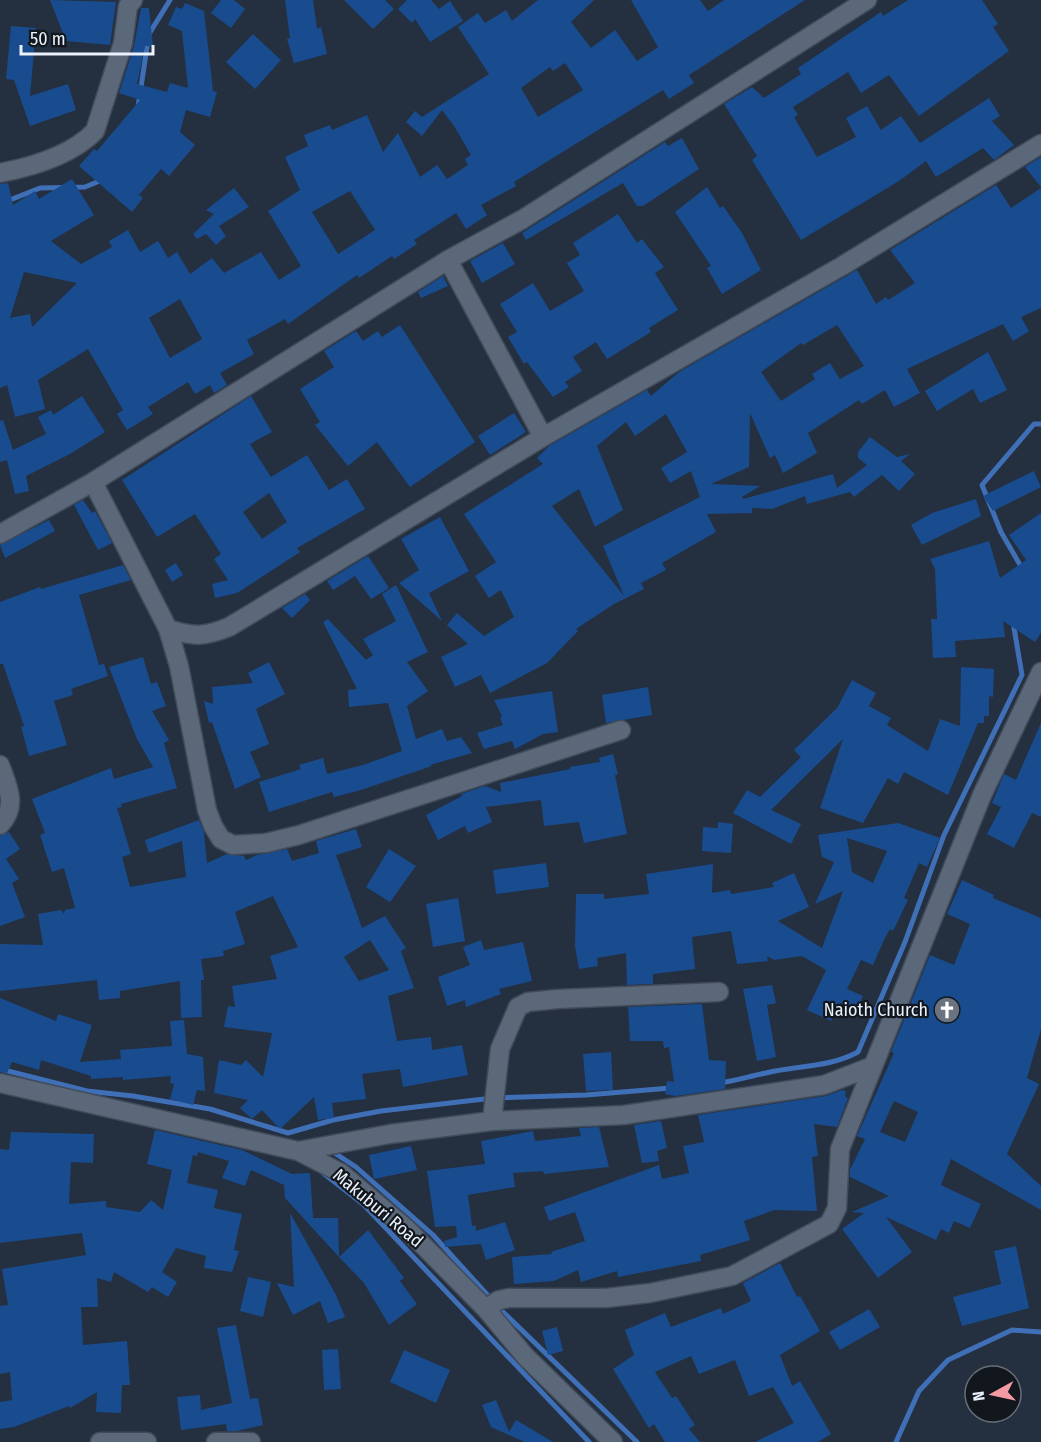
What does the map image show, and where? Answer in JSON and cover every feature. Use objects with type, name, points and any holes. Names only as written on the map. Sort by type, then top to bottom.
[{"type":"street","points":[[0,172],[43,161],[85,141],[94,131],[123,43],[129,6],[133,0]]},
{"type":"street","points":[[0,534],[93,482],[448,260],[523,219],[867,0]]},
{"type":"street","points":[[168,629],[188,635],[207,636],[229,627],[543,437],[842,266],[1041,144]]},
{"type":"street","points":[[448,260],[543,437]]},
{"type":"street","points":[[93,482],[168,629],[179,666],[207,810],[221,839],[233,845],[266,843],[322,829],[621,730]]},
{"type":"street","points":[[486,1309],[499,1300],[509,1298],[606,1298],[650,1293],[732,1276],[824,1228],[834,1216],[840,1149],[982,795],[1041,672]]},
{"type":"street","points":[[0,765],[10,793],[11,806],[7,818],[0,825]]},
{"type":"street","points":[[492,1121],[500,1049],[518,1007],[528,1002],[558,999],[719,992]]},
{"type":"street","points":[[298,1151],[390,1134],[492,1121],[624,1115],[824,1085],[873,1066]]},
{"type":"street","name":"Makuburi Road","points":[[0,1083],[298,1151],[341,1173],[407,1229],[486,1309],[525,1356],[613,1442]]},
{"type":"street","points":[[100,1442],[147,1442]]},
{"type":"street","points":[[216,1442],[251,1442]]},
{"type":"building","points":[[50,0],[116,2],[110,45],[66,41]]},
{"type":"building","points":[[221,0],[234,0],[245,9],[231,28],[211,13]]},
{"type":"building","points":[[285,0],[313,0],[317,29],[321,27],[327,54],[294,63],[287,39],[290,38]]},
{"type":"building","points":[[344,0],[385,0],[394,9],[373,29]]},
{"type":"building","points":[[407,0],[431,0],[439,9],[450,1],[463,21],[430,42],[415,19],[412,23],[398,9]]},
{"type":"building","points":[[538,0],[594,0],[571,22],[591,48],[615,30],[637,61],[658,47],[631,0],[700,0],[708,11],[724,0],[805,0],[689,75],[694,83],[669,99],[663,90],[514,182],[516,186],[481,205],[487,215],[466,229],[456,213],[414,240],[417,244],[394,259],[392,256],[359,278],[357,275],[288,324],[285,319],[247,340],[254,354],[220,373],[227,385],[214,393],[210,385],[195,394],[188,382],[148,407],[153,414],[127,430],[117,414],[123,410],[88,349],[38,380],[45,409],[15,417],[7,385],[0,388],[0,184],[8,183],[13,205],[35,191],[39,199],[72,179],[94,215],[51,241],[81,264],[112,247],[109,241],[128,230],[140,252],[158,241],[168,258],[177,252],[190,274],[212,258],[224,273],[261,252],[279,280],[301,266],[268,211],[300,190],[285,157],[308,146],[304,135],[330,125],[332,130],[367,115],[383,152],[398,133],[420,177],[437,165],[447,179],[468,165],[465,159],[471,155],[454,126],[442,110],[422,136],[406,122],[415,111],[422,117],[489,74],[458,27],[478,13],[485,23],[506,10],[512,21]],"holes":[[[565,63],[583,90],[538,117],[521,88],[550,67],[553,71]],[[350,191],[375,230],[338,254],[312,212]],[[24,272],[77,283],[32,327],[30,314],[10,318]],[[180,299],[202,339],[170,358],[149,318]]]},
{"type":"building","points":[[908,0],[982,0],[998,24],[993,27],[1009,51],[919,116],[889,75],[861,93],[848,72],[793,107],[798,115],[794,117],[817,157],[856,137],[846,118],[867,106],[881,130],[901,116],[920,143],[989,98],[1000,116],[992,121],[1014,145],[994,160],[983,148],[936,177],[926,161],[899,181],[801,240],[752,160],[757,156],[724,104],[752,87],[764,98],[801,74],[798,68],[881,12],[883,16]]},
{"type":"building","points":[[185,3],[204,11],[213,91],[217,92],[210,117],[186,110],[180,132],[195,145],[169,176],[161,169],[139,195],[143,198],[132,212],[79,166],[94,149],[97,151],[140,100],[119,93],[134,46],[141,8],[149,8],[153,46],[145,46],[137,84],[167,92],[170,83],[188,88],[182,31],[168,25],[176,7],[182,9]]},
{"type":"building","points":[[11,26],[36,28],[30,96],[68,84],[76,110],[30,126],[14,80],[6,79]]},
{"type":"building","points":[[253,34],[281,60],[255,89],[226,62]]},
{"type":"building","points":[[682,138],[699,169],[643,206],[637,206],[623,183],[526,240],[522,233],[665,142],[668,146]]},
{"type":"building","points":[[1041,157],[1041,187],[1025,167]]},
{"type":"building","points":[[996,185],[1011,208],[1041,188],[1041,308],[1021,317],[1029,331],[1013,341],[1003,324],[907,369],[920,393],[894,407],[885,390],[862,404],[859,400],[808,433],[817,453],[783,473],[775,455],[770,458],[750,413],[749,467],[711,484],[760,486],[742,497],[743,499],[833,474],[837,488],[867,465],[858,458],[858,452],[870,437],[897,457],[910,454],[901,461],[915,474],[899,491],[882,475],[854,497],[850,492],[807,504],[805,496],[772,509],[752,508],[752,513],[707,514],[716,532],[662,563],[666,570],[641,583],[644,589],[614,604],[576,629],[578,631],[547,663],[490,693],[481,675],[455,687],[441,657],[468,644],[447,625],[457,613],[484,636],[514,617],[501,590],[489,598],[475,576],[496,562],[464,514],[543,464],[537,458],[549,446],[647,390],[651,396],[679,372],[857,270],[876,304],[886,297],[888,300],[915,283],[890,250]],"holes":[[[837,325],[864,366],[840,379],[830,363],[812,374],[815,379],[781,401],[761,372],[801,343],[803,345]],[[666,414],[687,452],[661,468],[670,483],[691,471],[700,497],[603,546],[624,596],[552,506],[579,489],[595,527],[623,510],[597,446],[626,422],[635,436]]]},
{"type":"building","points":[[707,187],[720,208],[723,206],[742,233],[761,270],[722,294],[707,268],[711,266],[675,212]]},
{"type":"building","points":[[234,188],[249,207],[219,226],[226,236],[216,245],[206,234],[197,239],[193,234],[214,214],[206,210]]},
{"type":"building","points":[[618,214],[637,243],[642,239],[664,267],[655,273],[678,310],[649,328],[651,332],[607,359],[596,342],[573,357],[582,371],[565,382],[569,387],[553,397],[527,362],[524,364],[508,337],[517,332],[500,304],[533,283],[550,311],[584,291],[567,263],[580,255],[573,243]]},
{"type":"building","points":[[503,243],[515,264],[482,283],[470,261]]},
{"type":"building","points":[[443,276],[448,286],[421,298],[418,292]]},
{"type":"building","points":[[400,325],[475,442],[410,487],[377,442],[348,466],[315,425],[320,422],[300,389],[334,367],[324,351],[356,331],[363,341],[378,331],[382,337]]},
{"type":"building","points":[[988,352],[1007,390],[980,403],[973,389],[937,411],[925,391]]},
{"type":"building","points":[[82,396],[105,432],[70,454],[26,476],[29,491],[15,494],[7,460],[0,462],[0,421],[3,420],[13,450],[46,434],[38,417],[51,410],[53,415]]},
{"type":"building","points":[[251,396],[272,432],[250,444],[271,477],[307,455],[329,490],[347,479],[365,509],[297,548],[300,552],[237,593],[215,598],[212,584],[228,580],[214,559],[221,554],[195,514],[157,537],[122,480]],"holes":[[[269,493],[287,522],[262,539],[243,512]]]},
{"type":"building","points":[[514,413],[526,432],[490,455],[478,436]]},
{"type":"building","points":[[1034,471],[1041,487],[993,511],[983,496]]},
{"type":"building","points":[[976,499],[981,516],[922,545],[911,525],[932,513]]},
{"type":"building","points":[[83,500],[92,513],[95,511],[112,543],[98,550],[74,505]]},
{"type":"building","points":[[1041,513],[1041,633],[1035,642],[1003,621],[1005,637],[955,641],[956,657],[933,658],[931,619],[937,619],[935,569],[930,559],[989,541],[1000,578],[1026,560],[1009,535]]},
{"type":"building","points":[[440,517],[469,571],[429,593],[442,621],[399,583],[419,570],[401,539]]},
{"type":"building","points":[[49,520],[55,531],[5,558],[0,545]]},
{"type":"building","points":[[368,556],[389,588],[371,599],[355,576],[333,590],[327,581]]},
{"type":"building","points":[[176,563],[183,575],[172,582],[165,570]]},
{"type":"building","points":[[123,565],[131,580],[79,595],[99,665],[104,664],[108,676],[71,689],[73,695],[54,701],[67,745],[29,756],[21,727],[24,726],[3,664],[0,664],[0,602],[40,587],[41,589]]},
{"type":"building","points":[[396,585],[428,652],[407,662],[428,691],[407,706],[416,739],[442,729],[447,741],[461,737],[472,753],[430,765],[432,766],[361,790],[334,797],[332,792],[269,812],[259,782],[301,769],[299,765],[323,758],[327,774],[363,765],[402,751],[388,703],[349,707],[348,690],[357,689],[323,622],[328,619],[366,660],[373,655],[363,639],[396,621],[382,594]]},
{"type":"building","points":[[305,594],[310,600],[292,618],[282,608]]},
{"type":"building","points":[[143,657],[151,684],[157,682],[166,706],[152,711],[169,740],[164,743],[177,788],[121,804],[122,807],[117,808],[131,854],[122,857],[130,887],[186,877],[182,841],[149,853],[145,840],[199,820],[204,833],[207,863],[227,854],[244,856],[246,860],[257,855],[287,849],[292,861],[319,853],[316,841],[356,829],[362,847],[336,855],[362,928],[385,916],[406,948],[401,951],[414,988],[388,996],[397,1041],[431,1037],[432,1050],[462,1045],[468,1075],[403,1087],[400,1069],[362,1074],[366,1099],[332,1103],[334,1118],[318,1120],[314,1097],[280,1129],[262,1110],[252,1119],[240,1108],[248,1100],[214,1093],[219,1060],[241,1065],[246,1060],[263,1077],[272,1033],[224,1027],[228,1006],[235,1007],[232,986],[277,979],[270,956],[298,947],[273,896],[235,912],[245,944],[223,951],[224,956],[201,959],[204,980],[201,980],[202,1017],[181,1018],[180,981],[120,991],[120,998],[99,1000],[97,980],[0,991],[0,944],[43,945],[38,914],[61,910],[64,914],[65,910],[75,908],[64,868],[52,872],[40,835],[45,833],[32,799],[111,768],[114,779],[153,767],[137,739],[109,667]],"holes":[[[370,940],[389,970],[359,981],[344,957]]]},
{"type":"building","points":[[269,662],[285,694],[256,709],[269,744],[250,752],[261,777],[235,789],[212,722],[209,723],[204,701],[213,704],[212,687],[253,683],[248,673]]},
{"type":"building","points":[[961,667],[994,669],[993,697],[989,696],[989,716],[984,716],[984,723],[978,723],[948,795],[904,772],[898,784],[888,778],[863,823],[820,808],[843,739],[771,810],[801,824],[791,844],[733,813],[747,790],[760,797],[801,757],[794,750],[837,708],[852,680],[876,693],[869,706],[891,718],[887,725],[928,751],[940,719],[960,726]]},
{"type":"building","points":[[648,687],[652,715],[606,723],[602,695]]},
{"type":"building","points":[[552,691],[558,732],[543,734],[515,749],[512,741],[484,749],[477,733],[503,725],[500,718],[502,716],[494,700]]},
{"type":"building","points":[[1041,723],[1041,817],[1032,813],[1014,848],[987,834],[1001,807],[992,803],[1004,774],[1016,780]]},
{"type":"building","points":[[613,754],[627,834],[584,843],[579,822],[544,826],[541,800],[486,807],[492,822],[468,833],[465,826],[438,840],[426,815],[462,796],[461,794],[485,786],[501,792],[500,783],[600,762],[599,758]]},
{"type":"building","points":[[718,822],[733,824],[731,853],[702,851],[703,827],[718,828]]},
{"type":"building","points":[[898,823],[940,838],[927,867],[919,863],[904,898],[908,900],[893,931],[890,929],[883,942],[873,965],[861,960],[847,989],[863,996],[856,1011],[840,1003],[831,1021],[807,1010],[826,970],[802,956],[774,960],[767,956],[768,961],[737,964],[731,931],[692,937],[695,969],[653,974],[653,984],[627,985],[626,953],[597,958],[598,966],[579,969],[575,946],[576,894],[604,894],[604,899],[649,894],[646,874],[713,864],[712,893],[730,890],[731,894],[774,887],[772,883],[794,873],[809,907],[778,921],[822,948],[843,891],[815,904],[834,862],[822,857],[818,835]],"holes":[[[847,838],[887,851],[873,883],[852,872]]]},
{"type":"building","points":[[9,832],[20,849],[6,859],[19,879],[12,883],[25,917],[0,926],[0,836]]},
{"type":"building","points":[[389,849],[416,866],[390,902],[366,887]]},
{"type":"building","points":[[546,863],[549,887],[496,894],[493,870]]},
{"type":"building","points":[[962,880],[994,895],[993,898],[1041,918],[1041,1029],[1027,1078],[1039,1084],[1007,1154],[1041,1186],[1041,1210],[951,1159],[941,1185],[981,1204],[970,1228],[954,1221],[949,1233],[941,1229],[936,1240],[886,1217],[912,1252],[878,1278],[842,1229],[864,1213],[852,1212],[889,1196],[850,1177],[850,1170],[865,1139],[857,1136],[894,1053],[891,1052],[930,955],[954,965],[970,924],[947,914]],"holes":[[[894,1101],[918,1112],[905,1142],[880,1132]]]},
{"type":"building","points":[[458,898],[465,941],[433,947],[426,904]]},
{"type":"building","points":[[481,940],[484,950],[523,942],[532,981],[499,989],[501,994],[466,1007],[465,1000],[447,1006],[438,977],[470,965],[463,947]]},
{"type":"building","points":[[772,985],[776,1003],[767,1005],[776,1057],[757,1061],[743,989]]},
{"type":"building","points":[[0,998],[56,1021],[58,1014],[92,1025],[80,1062],[121,1059],[120,1050],[172,1046],[170,1021],[184,1020],[187,1054],[203,1057],[205,1091],[197,1090],[193,1105],[170,1099],[174,1084],[170,1083],[171,1076],[123,1080],[123,1077],[91,1079],[91,1076],[41,1060],[39,1070],[12,1062],[7,1073],[0,1072]]},
{"type":"building","points":[[702,1004],[709,1060],[726,1061],[725,1089],[675,1096],[665,1094],[667,1081],[674,1082],[669,1047],[664,1048],[663,1041],[630,1041],[628,1007]]},
{"type":"building","points":[[611,1052],[613,1090],[586,1091],[583,1054]]},
{"type":"building","points":[[842,1090],[846,1091],[845,1096],[848,1098],[837,1127],[814,1124],[818,1156],[812,1157],[817,1211],[774,1210],[744,1221],[750,1240],[700,1255],[701,1261],[618,1277],[617,1271],[581,1282],[578,1270],[554,1281],[514,1284],[512,1257],[552,1254],[551,1252],[585,1241],[575,1212],[549,1221],[544,1207],[659,1165],[662,1179],[689,1173],[683,1146],[704,1142],[698,1115],[826,1096]]},
{"type":"building","points":[[661,1121],[667,1148],[657,1151],[659,1161],[642,1163],[634,1125]]},
{"type":"building","points":[[599,1127],[609,1167],[544,1174],[543,1171],[513,1173],[515,1187],[468,1195],[472,1226],[476,1226],[476,1231],[505,1222],[515,1250],[486,1260],[481,1244],[445,1247],[444,1241],[457,1237],[456,1226],[435,1227],[427,1171],[485,1164],[481,1141],[533,1131],[535,1141],[581,1136],[579,1128]]},
{"type":"building","points":[[155,1130],[242,1150],[292,1174],[310,1173],[313,1218],[338,1218],[339,1257],[285,1198],[284,1185],[251,1170],[245,1186],[222,1178],[229,1161],[198,1152],[197,1156],[193,1155],[187,1183],[218,1190],[214,1208],[242,1214],[234,1250],[239,1251],[232,1272],[204,1268],[206,1256],[176,1248],[162,1272],[177,1282],[168,1297],[152,1287],[148,1292],[114,1272],[111,1282],[97,1278],[98,1307],[81,1307],[83,1345],[127,1341],[130,1385],[122,1385],[121,1413],[96,1412],[97,1392],[70,1408],[69,1406],[14,1427],[0,1429],[0,1402],[12,1400],[10,1372],[0,1374],[0,1306],[8,1305],[2,1269],[86,1255],[82,1233],[0,1243],[0,1149],[9,1150],[11,1132],[94,1134],[93,1163],[71,1162],[69,1204],[106,1201],[106,1207],[140,1212],[151,1200],[163,1210],[172,1170],[147,1164]]},
{"type":"building","points":[[411,1146],[417,1170],[374,1179],[369,1155]]},
{"type":"building","points":[[290,1213],[336,1295],[345,1317],[328,1323],[320,1301],[293,1315],[277,1283],[294,1287]]},
{"type":"building","points":[[368,1230],[404,1278],[400,1281],[417,1304],[389,1325],[364,1283],[339,1257]]},
{"type":"building","points":[[1016,1246],[1029,1308],[962,1326],[953,1297],[1001,1284],[994,1251]]},
{"type":"building","points":[[780,1263],[797,1297],[800,1296],[820,1331],[780,1355],[792,1386],[800,1381],[831,1434],[818,1442],[755,1442],[794,1423],[773,1387],[749,1396],[735,1360],[699,1374],[691,1356],[655,1372],[672,1398],[676,1396],[695,1425],[689,1429],[700,1442],[665,1442],[654,1424],[649,1428],[613,1369],[634,1355],[625,1330],[665,1313],[671,1327],[721,1308],[723,1314],[751,1301],[743,1283]]},
{"type":"building","points":[[248,1277],[271,1282],[263,1317],[240,1311]]},
{"type":"building","points":[[869,1309],[880,1327],[840,1350],[829,1332]]},
{"type":"building","points":[[236,1325],[250,1399],[258,1398],[263,1425],[237,1431],[227,1431],[226,1424],[181,1430],[177,1397],[200,1395],[201,1410],[232,1403],[217,1328]]},
{"type":"building","points":[[557,1327],[563,1351],[548,1355],[542,1331]]},
{"type":"building","points":[[338,1349],[341,1389],[324,1390],[322,1350]]},
{"type":"building","points":[[404,1350],[450,1370],[436,1403],[390,1382]]},
{"type":"building","points":[[496,1400],[509,1432],[516,1420],[553,1442],[525,1442],[491,1427],[482,1405]]},
{"type":"waterway","points":[[138,107],[149,34],[170,0]]},
{"type":"waterway","points":[[0,204],[40,188],[85,187],[102,180]]},
{"type":"waterway","points":[[1023,570],[1001,532],[982,485],[1034,424],[1041,424]]},
{"type":"waterway","points":[[719,1083],[778,1070],[824,1064],[858,1052],[905,942],[944,835],[1022,675],[1013,622]]},
{"type":"waterway","points":[[0,1069],[87,1091],[210,1109],[288,1133],[333,1120],[381,1111],[493,1098],[586,1095],[671,1088]]},
{"type":"waterway","points":[[333,1152],[356,1167],[433,1235],[502,1311],[637,1442]]},
{"type":"waterway","points":[[323,1173],[363,1204],[589,1442]]},
{"type":"waterway","points":[[896,1442],[919,1391],[948,1360],[1012,1330],[1041,1332]]},
{"type":"place","name":"Naioth Church","points":[[947,1010]]}]
